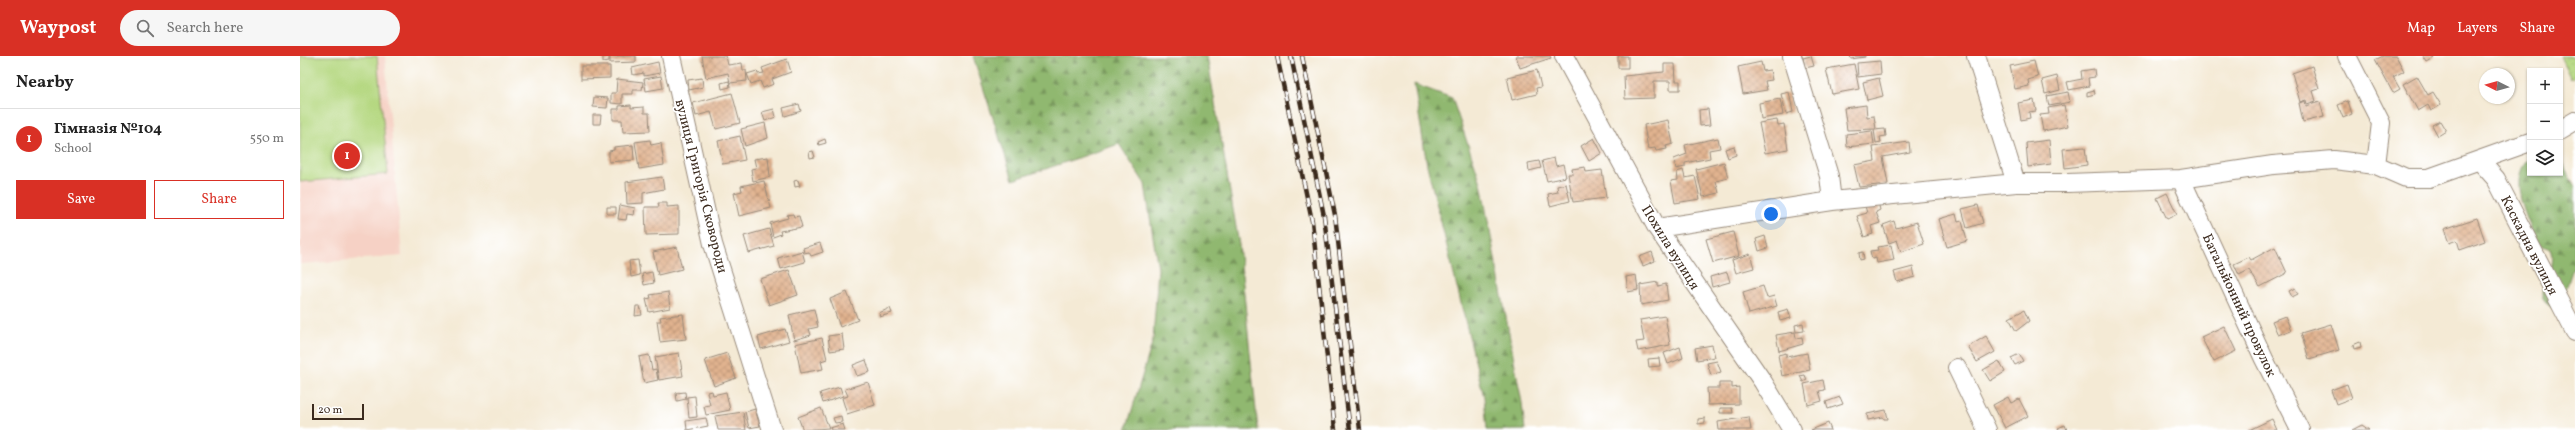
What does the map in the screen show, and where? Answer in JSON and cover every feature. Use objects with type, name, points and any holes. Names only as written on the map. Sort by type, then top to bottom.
[{"type":"street","name":"вулиця Григорія Сковороди","points":[[671,56],[713,244],[772,430]]},
{"type":"street","name":"Похила вулиця","points":[[1564,56],[1657,228],[1763,382],[1792,430]]},
{"type":"street","points":[[1792,56],[1829,176],[1832,201]]},
{"type":"street","points":[[1976,56],[2016,183]]},
{"type":"street","points":[[2347,56],[2381,123],[2376,165]]},
{"type":"street","points":[[2563,128],[2575,121]]},
{"type":"street","points":[[1657,228],[1832,201],[2016,183],[2067,184],[2181,179],[2273,165],[2334,160],[2376,165],[2406,178],[2429,178],[2527,143]]},
{"type":"street","name":"Каскадна вулиця","points":[[2480,161],[2496,179],[2575,332]]},
{"type":"street","name":"Батальйонний провулок","points":[[2181,179],[2264,359],[2300,430]]},
{"type":"street","points":[[1957,368],[1987,430]]},
{"type":"shaded area","points":[[300,56],[385,56],[402,256],[300,264]]},
{"type":"green space","points":[[300,56],[377,56],[388,174],[300,182]]},
{"type":"green space","points":[[973,56],[1207,56],[1239,245],[1258,430],[1126,430],[1153,340],[1158,269],[1145,184],[1119,144],[1013,180]]},
{"type":"green space","points":[[2560,56],[2575,56],[2575,76],[2571,79]]},
{"type":"green space","points":[[1414,84],[1452,98],[1481,183],[1522,403],[1525,430],[1487,430],[1484,397],[1427,165]]},
{"type":"green space","points":[[2527,162],[2527,176],[2563,176],[2563,165],[2575,187],[2575,268],[2572,271],[2564,295],[2554,308],[2546,303],[2542,297],[2553,258],[2551,249],[2537,244],[2521,200],[2519,177]]},
{"type":"building","points":[[603,56],[609,56],[609,61],[603,62]]},
{"type":"building","points":[[610,56],[636,56],[636,62],[610,63]]},
{"type":"building","points":[[702,56],[726,56],[728,65],[742,63],[743,70],[746,70],[747,81],[730,83],[728,73],[706,78]]},
{"type":"building","points":[[1516,56],[1550,56],[1551,58],[1520,68]]},
{"type":"building","points":[[1618,56],[1628,56],[1628,68],[1618,68]]},
{"type":"building","points":[[1811,56],[1814,66],[1805,68],[1803,58]]},
{"type":"building","points":[[1850,56],[1865,56],[1865,57],[1851,59]]},
{"type":"building","points":[[2383,56],[2396,56],[2404,71],[2393,77],[2400,89],[2393,93],[2375,60]]},
{"type":"building","points":[[2423,56],[2433,56],[2434,58],[2427,62]]},
{"type":"building","points":[[787,59],[791,72],[772,79],[774,84],[763,88],[760,81],[751,84],[747,74],[757,71],[758,74],[764,73],[762,68]]},
{"type":"building","points":[[1880,61],[1881,74],[1858,77],[1857,63]]},
{"type":"building","points":[[2034,61],[2038,77],[2028,80],[2029,86],[2015,89],[2010,66]]},
{"type":"building","points":[[658,62],[660,73],[644,76],[644,73],[633,75],[632,68]]},
{"type":"building","points":[[1761,62],[1763,71],[1770,70],[1772,80],[1765,81],[1767,90],[1743,94],[1738,67]]},
{"type":"building","points":[[1664,64],[1675,64],[1676,81],[1680,81],[1680,90],[1670,90],[1670,81],[1654,81],[1654,98],[1625,99],[1624,76],[1664,72]]},
{"type":"building","points":[[1854,64],[1859,89],[1832,94],[1826,69]]},
{"type":"building","points":[[581,66],[610,66],[610,78],[581,79]]},
{"type":"building","points":[[2312,66],[2319,89],[2313,91],[2316,101],[2307,104],[2306,100],[2300,102],[2292,73]]},
{"type":"building","points":[[2094,69],[2095,77],[2088,78],[2089,86],[2069,90],[2067,82],[2082,79],[2081,71]]},
{"type":"building","points":[[1537,70],[1541,87],[1536,88],[1537,94],[1512,100],[1507,77]]},
{"type":"building","points":[[661,76],[663,88],[646,91],[644,79]]},
{"type":"building","points":[[2057,76],[2060,90],[2045,94],[2042,80]]},
{"type":"building","points":[[2417,76],[2428,95],[2433,92],[2441,105],[2431,111],[2428,105],[2418,111],[2403,84]]},
{"type":"building","points":[[702,78],[703,87],[689,90],[688,80]]},
{"type":"building","points":[[1879,78],[1883,96],[1867,100],[1863,82]]},
{"type":"building","points":[[617,79],[643,82],[642,90],[633,90],[633,94],[622,94],[622,104],[611,103],[611,93],[616,93]]},
{"type":"building","points":[[729,81],[730,87],[722,89],[721,83]]},
{"type":"building","points":[[2094,90],[2095,94],[2087,96],[2087,92]]},
{"type":"building","points":[[1789,92],[1793,112],[1786,114],[1781,94]]},
{"type":"building","points":[[2068,92],[2070,102],[2049,106],[2047,96]]},
{"type":"building","points":[[732,93],[740,123],[716,129],[711,112],[696,116],[693,103]]},
{"type":"building","points":[[594,97],[608,98],[607,108],[593,107]]},
{"type":"building","points":[[1780,99],[1783,115],[1761,119],[1759,103]]},
{"type":"building","points":[[2034,100],[2036,111],[2029,112],[2030,118],[2021,120],[2018,103]]},
{"type":"building","points":[[2305,101],[2306,106],[2320,102],[2324,117],[2303,122],[2299,103]]},
{"type":"building","points":[[2348,101],[2352,114],[2343,118],[2338,105]]},
{"type":"building","points":[[799,104],[801,111],[785,116],[783,108]]},
{"type":"building","points":[[631,105],[631,108],[644,107],[644,113],[649,113],[650,131],[623,132],[622,120],[613,120],[613,109],[619,109],[619,106]]},
{"type":"building","points":[[1866,105],[1867,117],[1874,116],[1876,129],[1847,130],[1844,108]]},
{"type":"building","points":[[2064,105],[2068,126],[2043,131],[2040,115],[2049,114],[2048,108]]},
{"type":"building","points":[[774,109],[776,117],[765,121],[762,112]]},
{"type":"building","points":[[1708,109],[1710,125],[1700,126],[1699,110]]},
{"type":"building","points":[[593,115],[601,115],[600,124],[593,124]]},
{"type":"building","points":[[1668,120],[1673,144],[1666,146],[1667,149],[1656,151],[1655,148],[1648,149],[1644,125]]},
{"type":"building","points":[[1777,120],[1778,125],[1784,124],[1788,149],[1765,153],[1759,123]]},
{"type":"building","points":[[2440,121],[2446,131],[2438,136],[2432,125]]},
{"type":"building","points":[[765,123],[768,138],[745,146],[741,129]]},
{"type":"building","points":[[1885,129],[1886,136],[1880,137],[1881,142],[1876,143],[1874,130]]},
{"type":"building","points":[[1872,131],[1874,144],[1847,147],[1846,134]]},
{"type":"building","points":[[740,136],[745,160],[723,164],[718,141]]},
{"type":"building","points":[[1594,138],[1602,153],[1589,161],[1581,146]]},
{"type":"building","points":[[1718,138],[1720,148],[1709,150],[1710,158],[1685,163],[1685,167],[1676,169],[1674,159],[1687,154],[1685,145]]},
{"type":"building","points":[[825,139],[826,143],[819,145],[818,142]]},
{"type":"building","points":[[650,140],[651,145],[661,143],[664,165],[639,169],[635,142]]},
{"type":"building","points":[[2049,140],[2051,164],[2028,167],[2026,143]]},
{"type":"building","points":[[1909,142],[1910,152],[1883,157],[1888,184],[1859,187],[1854,165],[1875,161],[1873,147]]},
{"type":"building","points":[[633,145],[634,160],[609,162],[609,151],[614,150],[614,147]]},
{"type":"building","points":[[1734,146],[1736,155],[1728,158],[1725,149]]},
{"type":"building","points":[[2085,147],[2087,165],[2065,168],[2063,149]]},
{"type":"building","points":[[813,151],[815,157],[810,158],[809,152]]},
{"type":"building","points":[[768,157],[770,177],[753,181],[751,169],[756,168],[754,159]]},
{"type":"building","points":[[1554,158],[1556,166],[1563,164],[1566,177],[1547,181],[1542,161]]},
{"type":"building","points":[[1539,161],[1541,168],[1529,171],[1528,163]]},
{"type":"building","points":[[1724,162],[1728,178],[1716,181],[1719,193],[1703,197],[1696,169]]},
{"type":"building","points":[[1585,167],[1586,172],[1602,170],[1606,198],[1573,202],[1568,174],[1573,174],[1572,169]]},
{"type":"building","points":[[1683,170],[1685,178],[1695,176],[1700,199],[1675,203],[1671,181],[1678,180],[1677,172]]},
{"type":"building","points":[[662,177],[664,189],[643,193],[643,203],[627,204],[626,182]]},
{"type":"building","points":[[798,180],[800,186],[795,187],[794,181]]},
{"type":"building","points":[[764,181],[771,208],[739,216],[734,193],[742,191],[741,186]]},
{"type":"building","points":[[1566,184],[1570,201],[1550,206],[1548,194],[1558,192],[1557,186]]},
{"type":"building","points":[[2167,193],[2177,214],[2167,219],[2157,198]]},
{"type":"building","points":[[1878,202],[1880,210],[1876,212],[1880,223],[1871,226],[1873,234],[1864,237],[1857,216],[1867,213],[1865,206]]},
{"type":"building","points":[[658,203],[667,203],[667,207],[679,206],[679,234],[646,235],[645,207],[659,207]]},
{"type":"building","points":[[620,205],[635,208],[634,215],[627,214],[626,220],[618,219]]},
{"type":"building","points":[[1978,205],[1983,223],[1967,228],[1962,209]]},
{"type":"building","points":[[607,207],[616,207],[616,214],[607,214]]},
{"type":"building","points":[[793,214],[794,217],[799,216],[802,227],[780,231],[781,234],[773,237],[770,223],[788,218],[787,215]]},
{"type":"building","points":[[1956,214],[1958,222],[1962,221],[1967,241],[1947,247],[1939,219]]},
{"type":"building","points":[[2477,218],[2485,241],[2460,250],[2457,240],[2449,243],[2444,229]]},
{"type":"building","points":[[1894,221],[1896,228],[1917,222],[1924,244],[1901,252],[1897,240],[1889,243],[1883,225]]},
{"type":"building","points":[[769,229],[774,246],[749,253],[744,236]]},
{"type":"building","points":[[1733,232],[1739,256],[1713,263],[1706,239]]},
{"type":"building","points":[[1765,236],[1768,248],[1759,251],[1756,239]]},
{"type":"building","points":[[820,243],[823,252],[811,256],[809,252],[804,253],[803,248]]},
{"type":"building","points":[[1891,245],[1894,260],[1877,263],[1876,258],[1872,259],[1870,251],[1878,250],[1877,247]]},
{"type":"building","points":[[677,247],[682,269],[658,275],[653,252]]},
{"type":"building","points":[[2275,247],[2287,273],[2260,287],[2249,270],[2239,275],[2234,264],[2249,257],[2251,260]]},
{"type":"building","points":[[802,251],[805,262],[781,269],[778,258]]},
{"type":"building","points":[[1652,252],[1655,261],[1643,266],[1639,257]]},
{"type":"building","points":[[1863,252],[1864,259],[1860,260],[1859,253]]},
{"type":"building","points":[[1750,254],[1754,268],[1736,273],[1732,260]]},
{"type":"building","points":[[638,260],[640,275],[631,277],[629,261]]},
{"type":"building","points":[[1913,267],[1915,277],[1897,282],[1894,272]]},
{"type":"building","points":[[789,270],[798,295],[769,305],[760,279]]},
{"type":"building","points":[[652,272],[654,283],[644,285],[642,274]]},
{"type":"building","points":[[1727,272],[1730,282],[1712,287],[1710,277]]},
{"type":"building","points":[[1636,275],[1638,290],[1628,292],[1626,277]]},
{"type":"building","points":[[1658,282],[1658,286],[1666,284],[1668,300],[1641,305],[1640,285]]},
{"type":"building","points":[[1763,286],[1767,298],[1774,296],[1777,306],[1749,314],[1743,292]]},
{"type":"building","points":[[2295,288],[2298,294],[2292,297],[2289,291]]},
{"type":"building","points":[[668,292],[670,308],[649,312],[646,299],[651,298],[650,295]]},
{"type":"building","points":[[847,292],[858,320],[840,327],[830,299]]},
{"type":"building","points":[[636,306],[640,306],[642,315],[635,316]]},
{"type":"building","points":[[890,308],[892,313],[880,317],[879,313]]},
{"type":"building","points":[[814,309],[818,327],[809,329],[811,335],[794,340],[789,315]]},
{"type":"building","points":[[1788,309],[1791,318],[1780,321],[1778,312]]},
{"type":"building","points":[[2024,310],[2029,321],[2016,331],[2009,318]]},
{"type":"building","points":[[683,314],[686,339],[660,342],[657,321],[661,321],[660,317]]},
{"type":"building","points":[[1665,316],[1670,345],[1638,351],[1636,342],[1644,341],[1640,320]]},
{"type":"building","points":[[2285,316],[2291,330],[2278,335],[2272,321]]},
{"type":"building","points":[[1803,323],[1804,331],[1796,332],[1795,325]]},
{"type":"building","points":[[2331,324],[2339,350],[2309,359],[2301,333]]},
{"type":"building","points":[[2224,326],[2236,351],[2214,362],[2201,337]]},
{"type":"building","points":[[785,329],[789,341],[761,349],[758,337]]},
{"type":"building","points":[[1795,332],[1796,338],[1802,337],[1803,344],[1779,351],[1776,335]]},
{"type":"building","points":[[842,334],[844,349],[830,351],[828,336]]},
{"type":"building","points":[[1986,336],[1995,352],[1977,362],[1968,347]]},
{"type":"building","points":[[822,338],[827,359],[821,361],[823,369],[801,373],[795,344]]},
{"type":"building","points":[[2360,342],[2361,347],[2354,349],[2353,345]]},
{"type":"building","points":[[1712,345],[1715,357],[1697,360],[1695,348]]},
{"type":"building","points":[[1680,347],[1683,358],[1668,364],[1664,353]]},
{"type":"building","points":[[679,353],[683,376],[659,380],[655,357]]},
{"type":"building","points":[[727,353],[736,378],[714,386],[705,360]]},
{"type":"building","points":[[1786,353],[1786,357],[1807,353],[1810,370],[1782,376],[1778,355]]},
{"type":"building","points":[[2019,354],[2023,361],[2015,365],[2011,358]]},
{"type":"building","points":[[649,355],[652,370],[656,369],[658,380],[644,383],[639,357]]},
{"type":"building","points":[[1659,358],[1660,366],[1649,367],[1648,359]]},
{"type":"building","points":[[866,360],[870,372],[857,376],[853,365]]},
{"type":"building","points":[[1717,361],[1721,372],[1711,375],[1707,363]]},
{"type":"building","points":[[1999,361],[2005,372],[1990,381],[1983,370]]},
{"type":"building","points":[[1805,375],[1807,380],[1803,382],[1800,376]]},
{"type":"building","points":[[1823,380],[1825,390],[1819,391],[1822,401],[1808,405],[1804,384]]},
{"type":"building","points":[[868,382],[875,405],[847,414],[842,398],[848,396],[845,389]]},
{"type":"building","points":[[1719,383],[1732,383],[1732,388],[1739,387],[1739,404],[1708,405],[1707,388],[1719,388]]},
{"type":"building","points":[[2347,384],[2352,398],[2336,404],[2331,390]]},
{"type":"building","points":[[840,387],[843,396],[823,403],[820,393]]},
{"type":"building","points":[[712,391],[713,395],[726,392],[730,410],[706,415],[704,406],[710,405],[707,392]]},
{"type":"building","points":[[685,392],[686,399],[677,401],[676,393]]},
{"type":"building","points":[[695,396],[697,417],[689,418],[687,397]]},
{"type":"building","points":[[1840,397],[1843,404],[1828,409],[1826,402]]},
{"type":"building","points":[[2008,397],[2011,403],[2019,399],[2028,416],[2005,428],[1993,405]]},
{"type":"building","points":[[821,408],[829,428],[803,430],[798,417]]},
{"type":"building","points":[[1720,408],[1732,408],[1733,413],[1720,413]]},
{"type":"building","points":[[755,409],[760,426],[749,428],[745,412]]},
{"type":"building","points":[[1886,410],[1888,419],[1884,419],[1883,417],[1868,420],[1867,414]]},
{"type":"building","points":[[743,412],[746,430],[718,430],[715,416]]},
{"type":"building","points":[[841,416],[842,422],[835,423],[833,418]]},
{"type":"building","points":[[1749,417],[1751,430],[1719,430],[1718,422]]},
{"type":"building","points":[[706,418],[708,426],[687,430],[686,421]]},
{"type":"building","points":[[1705,418],[1705,423],[1698,424],[1698,419]]},
{"type":"building","points":[[2272,419],[2277,430],[2249,430]]},
{"type":"building","points":[[1828,423],[1831,430],[1811,430]]},
{"type":"building","points":[[843,424],[845,430],[831,430],[830,428]]},
{"type":"building","points":[[2065,425],[2067,430],[2059,430],[2058,428]]},
{"type":"building","points":[[2362,425],[2369,430],[2352,430]]},
{"type":"railway","points":[[1277,56],[1312,221],[1335,430]]},
{"type":"railway","points":[[1291,56],[1324,216],[1350,430]]},
{"type":"railway","points":[[1302,56],[1335,215],[1360,430]]},
{"type":"place","name":"Гімназія №104","points":[[347,156]]}]
